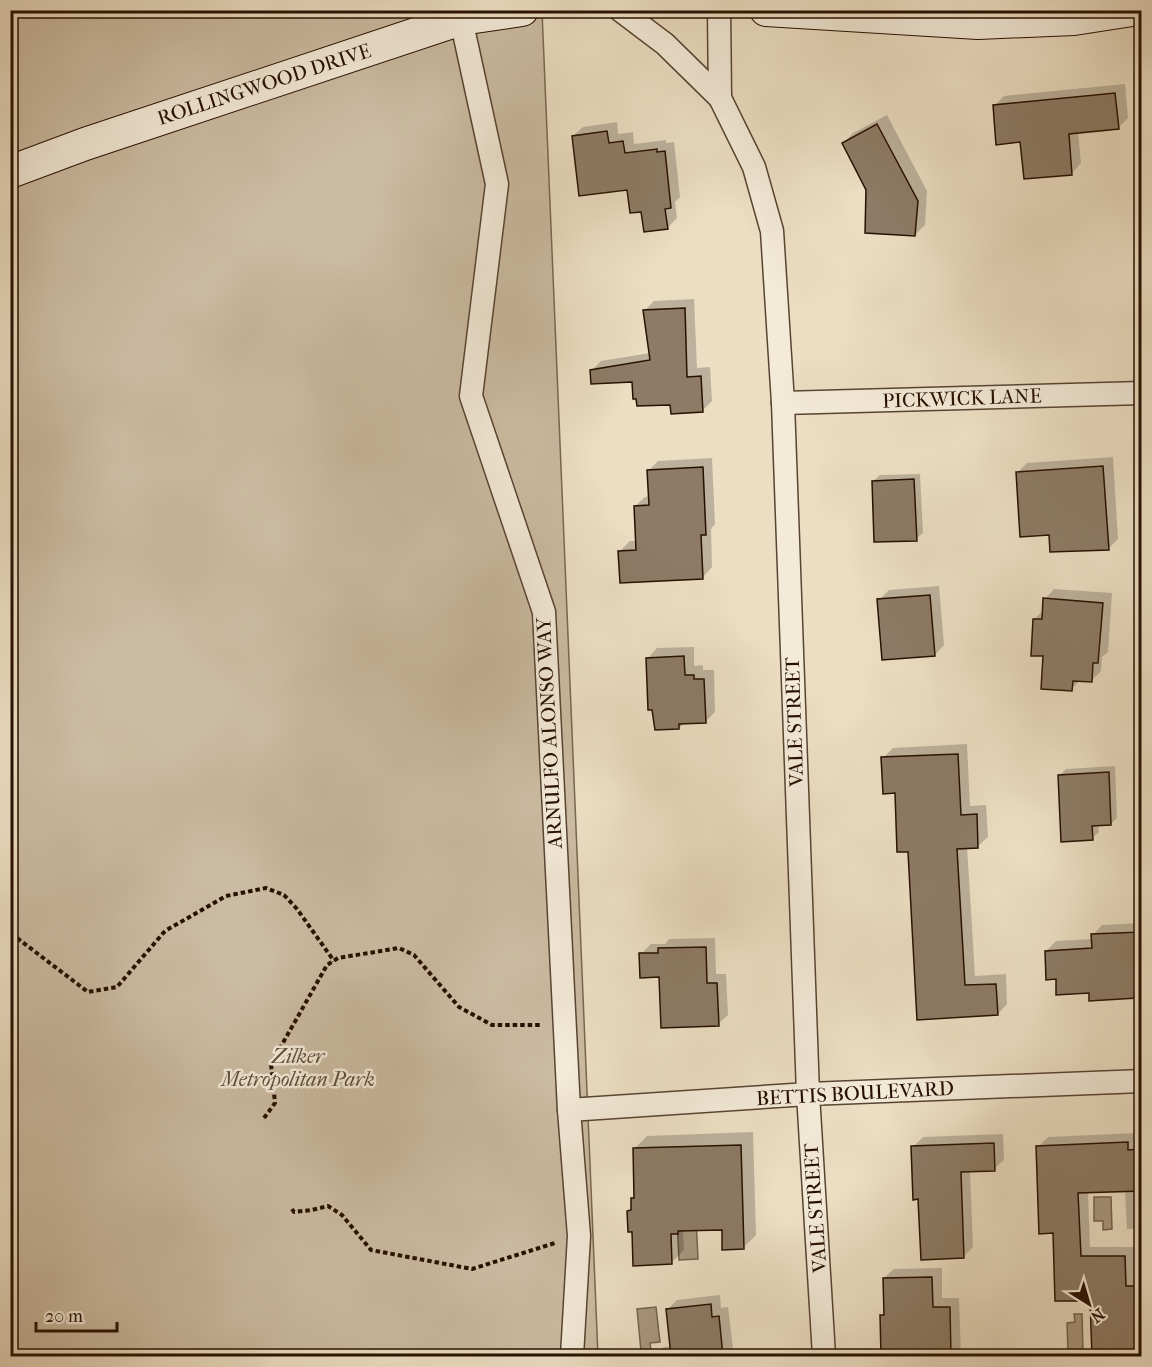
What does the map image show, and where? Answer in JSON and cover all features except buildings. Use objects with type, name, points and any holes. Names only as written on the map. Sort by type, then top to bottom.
[{"type":"street","name":"ROLLINGWOOD DRIVE","points":[[10,172],[85,144],[461,19],[522,10]]},
{"type":"street","name":"VALE STREET","points":[[620,10],[665,44],[720,98],[754,167],[772,231],[783,403],[808,1094],[824,1356]]},
{"type":"street","name":"VALE STREET","points":[[719,10],[720,98]]},
{"type":"street","points":[[766,10],[978,23],[1074,20],[1132,10]]},
{"type":"street","name":"ARNULFO ALONSO WAY","points":[[461,19],[498,184],[471,396],[544,612],[569,1110],[579,1236],[572,1356]]},
{"type":"street","name":"PICKWICK LANE","points":[[783,403],[1142,393]]},
{"type":"street","name":"BETTIS BOULEVARD","points":[[569,1110],[808,1094],[1142,1081]]},
{"type":"path","points":[[10,940],[17,938],[88,992],[117,987],[165,932],[226,896],[266,888],[284,895],[297,909],[334,961]]},
{"type":"path","points":[[264,1118],[276,1102],[272,1064],[327,965],[339,958],[399,948],[414,956],[459,1007],[492,1025],[565,1024]]},
{"type":"path","points":[[292,1209],[294,1212],[328,1206],[342,1215],[371,1250],[472,1269],[579,1236]]},
{"type":"green space","name":"Zilker Metropolitan Park","points":[[10,11],[542,11],[598,1356],[11,1356]]},
{"type":"shaded area","points":[[1094,1197],[1111,1197],[1112,1229],[1103,1230],[1103,1221],[1094,1221]]},
{"type":"shaded area","points":[[696,1218],[698,1259],[679,1260],[677,1219]]},
{"type":"shaded area","points":[[656,1307],[660,1342],[650,1343],[651,1350],[641,1351],[637,1309]]},
{"type":"shaded area","points":[[1074,1314],[1082,1314],[1083,1352],[1068,1353],[1067,1323],[1075,1322]]}]
